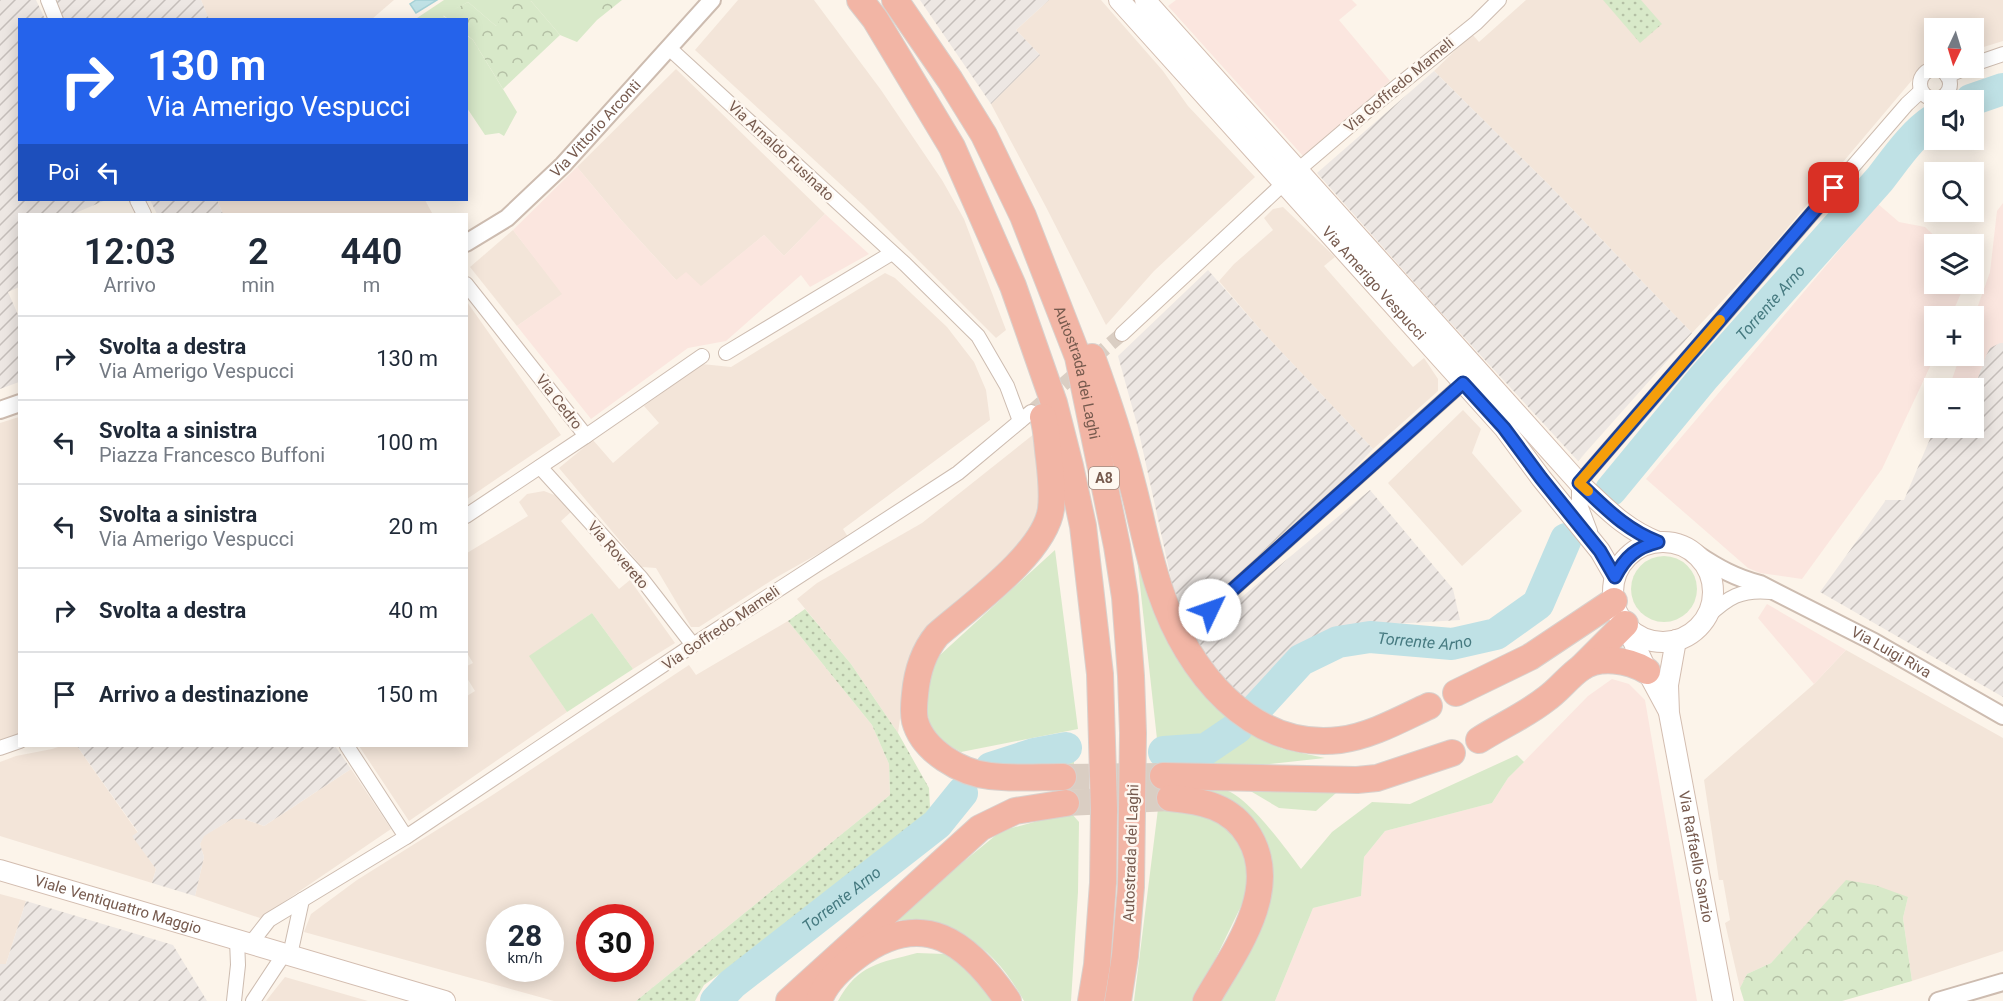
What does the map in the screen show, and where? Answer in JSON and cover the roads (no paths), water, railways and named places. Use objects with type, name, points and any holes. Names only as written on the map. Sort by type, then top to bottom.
[{"type":"highway","name":"Autostrada dei Laghi","points":[[895,0],[950,80],[984,135],[1023,216],[1078,357],[1108,495],[1125,597],[1133,721],[1134,810],[1131,886],[1125,956],[1118,1001]]},
{"type":"highway","name":"Autostrada dei Laghi","points":[[867,10],[952,147],[1013,286],[1054,403],[1070,466],[1083,526],[1100,674],[1104,809],[1103,883],[1097,965],[1091,1001]]},
{"type":"highway","points":[[867,10],[938,150],[994,279],[1028,367],[1044,421],[1051,474],[1051,510],[1046,528],[1037,543],[1024,559],[928,645],[917,680],[915,721],[920,732],[934,750],[943,758],[968,771],[989,776],[1063,777]]},
{"type":"highway","points":[[1023,216],[1083,332],[1132,483],[1152,567],[1161,594],[1181,641],[1209,682],[1235,708],[1249,718],[1278,733],[1308,740],[1342,740],[1357,736],[1430,706]]},
{"type":"highway","points":[[1456,693],[1530,657],[1614,589]]},
{"type":"highway","points":[[1479,740],[1547,699],[1625,624]]},
{"type":"highway","points":[[1582,667],[1604,661],[1615,661],[1647,671]]},
{"type":"highway","points":[[1206,1001],[1246,929],[1260,892],[1258,856],[1241,824],[1228,813],[1166,787],[1377,778],[1452,753]]},
{"type":"highway","points":[[789,1001],[980,828],[1015,811],[1066,803]]},
{"type":"highway","points":[[819,1001],[825,986],[835,975],[869,947],[886,938],[914,933],[938,936],[958,946],[986,971],[1008,1001]]},
{"type":"main road","name":"Via Amerigo Vespucci","points":[[1119,0],[1504,428],[1600,551],[1614,589]]},
{"type":"main road","name":"Via Amerigo Vespucci","points":[[1145,0],[1579,483],[1619,521],[1633,531],[1658,542]]},
{"type":"main road","points":[[1658,542],[1674,543],[1697,554],[1708,568],[1713,584],[1713,601],[1707,617],[1699,627],[1676,640],[1663,642],[1638,635],[1625,624],[1614,589],[1622,563],[1632,553],[1644,545],[1658,542]]},
{"type":"main road","name":"Via Raffaello Sanzio","points":[[1625,624],[1669,713]]},
{"type":"main road","name":"Via Raffaello Sanzio","points":[[1676,640],[1668,685],[1669,713],[1723,1001]]},
{"type":"main road","name":"Viale Ventiquattro Maggio","points":[[0,870],[287,954]]},
{"type":"main road","points":[[287,954],[445,1001]]},
{"type":"street","points":[[48,0],[55,18]]},
{"type":"street","name":"Via Vittorio Arconti","points":[[468,242],[507,218],[539,188],[712,0]]},
{"type":"street","name":"Via Goffredo Mameli","points":[[1298,170],[1476,23],[1499,0]]},
{"type":"street","name":"Via Arnaldo Fusinato","points":[[669,48],[892,253],[978,336],[1025,417]]},
{"type":"street","points":[[1984,61],[2003,54]]},
{"type":"street","points":[[1924,75],[1920,84],[1921,91],[1930,98],[1942,97],[1949,88],[1947,78]]},
{"type":"street","points":[[1600,551],[1579,502],[1579,483],[1907,104],[1921,91]]},
{"type":"street","points":[[1122,334],[1283,184]]},
{"type":"street","points":[[726,353],[892,253]]},
{"type":"street","name":"Via Cedro","points":[[468,287],[586,436],[702,356]]},
{"type":"street","points":[[1210,610],[1463,383]]},
{"type":"street","points":[[0,410],[18,404]]},
{"type":"street","name":"Via Goffredo Mameli","points":[[244,941],[269,920],[406,837],[693,645],[958,473],[1025,417]]},
{"type":"street","points":[[468,515],[586,436]]},
{"type":"street","name":"Via Rovereto","points":[[540,467],[641,578],[693,645]]},
{"type":"street","name":"Via Luigi Riva","points":[[1697,554],[1724,572],[1778,592],[1874,642],[2003,716]]},
{"type":"street","name":"Via Luigi Riva","points":[[1707,617],[1725,599],[1740,593],[1778,592]]},
{"type":"street","points":[[0,748],[18,742]]},
{"type":"street","points":[[348,747],[406,837]]},
{"type":"street","points":[[253,1001],[287,954],[302,900]]},
{"type":"street","points":[[234,1001],[244,941]]},
{"type":"street","points":[[1938,1001],[2003,982]]},
{"type":"water","points":[[416,0],[437,0],[416,13],[410,4]]},
{"type":"waterway","name":"Torrente Arno","points":[[1984,96],[2003,89]]},
{"type":"waterway","name":"Torrente Arno","points":[[1611,490],[1704,377],[1880,179],[1905,146],[1924,128]]},
{"type":"waterway","name":"Torrente Arno","points":[[1256,709],[1301,660],[1338,642],[1370,637],[1452,644],[1496,634],[1538,604],[1566,539]]},
{"type":"waterway","name":"Torrente Arno","points":[[1164,752],[1206,749],[1237,728]]},
{"type":"waterway","name":"Torrente Arno","points":[[991,768],[1034,754],[1066,748]]},
{"type":"waterway","name":"Torrente Arno","points":[[716,1001],[732,984],[937,824],[962,793]]},
{"type":"tunnel","points":[[1031,412],[1122,334]]},
{"type":"tunnel","points":[[1063,777],[1163,776]]},
{"type":"tunnel","points":[[1066,803],[1170,798]]}]
